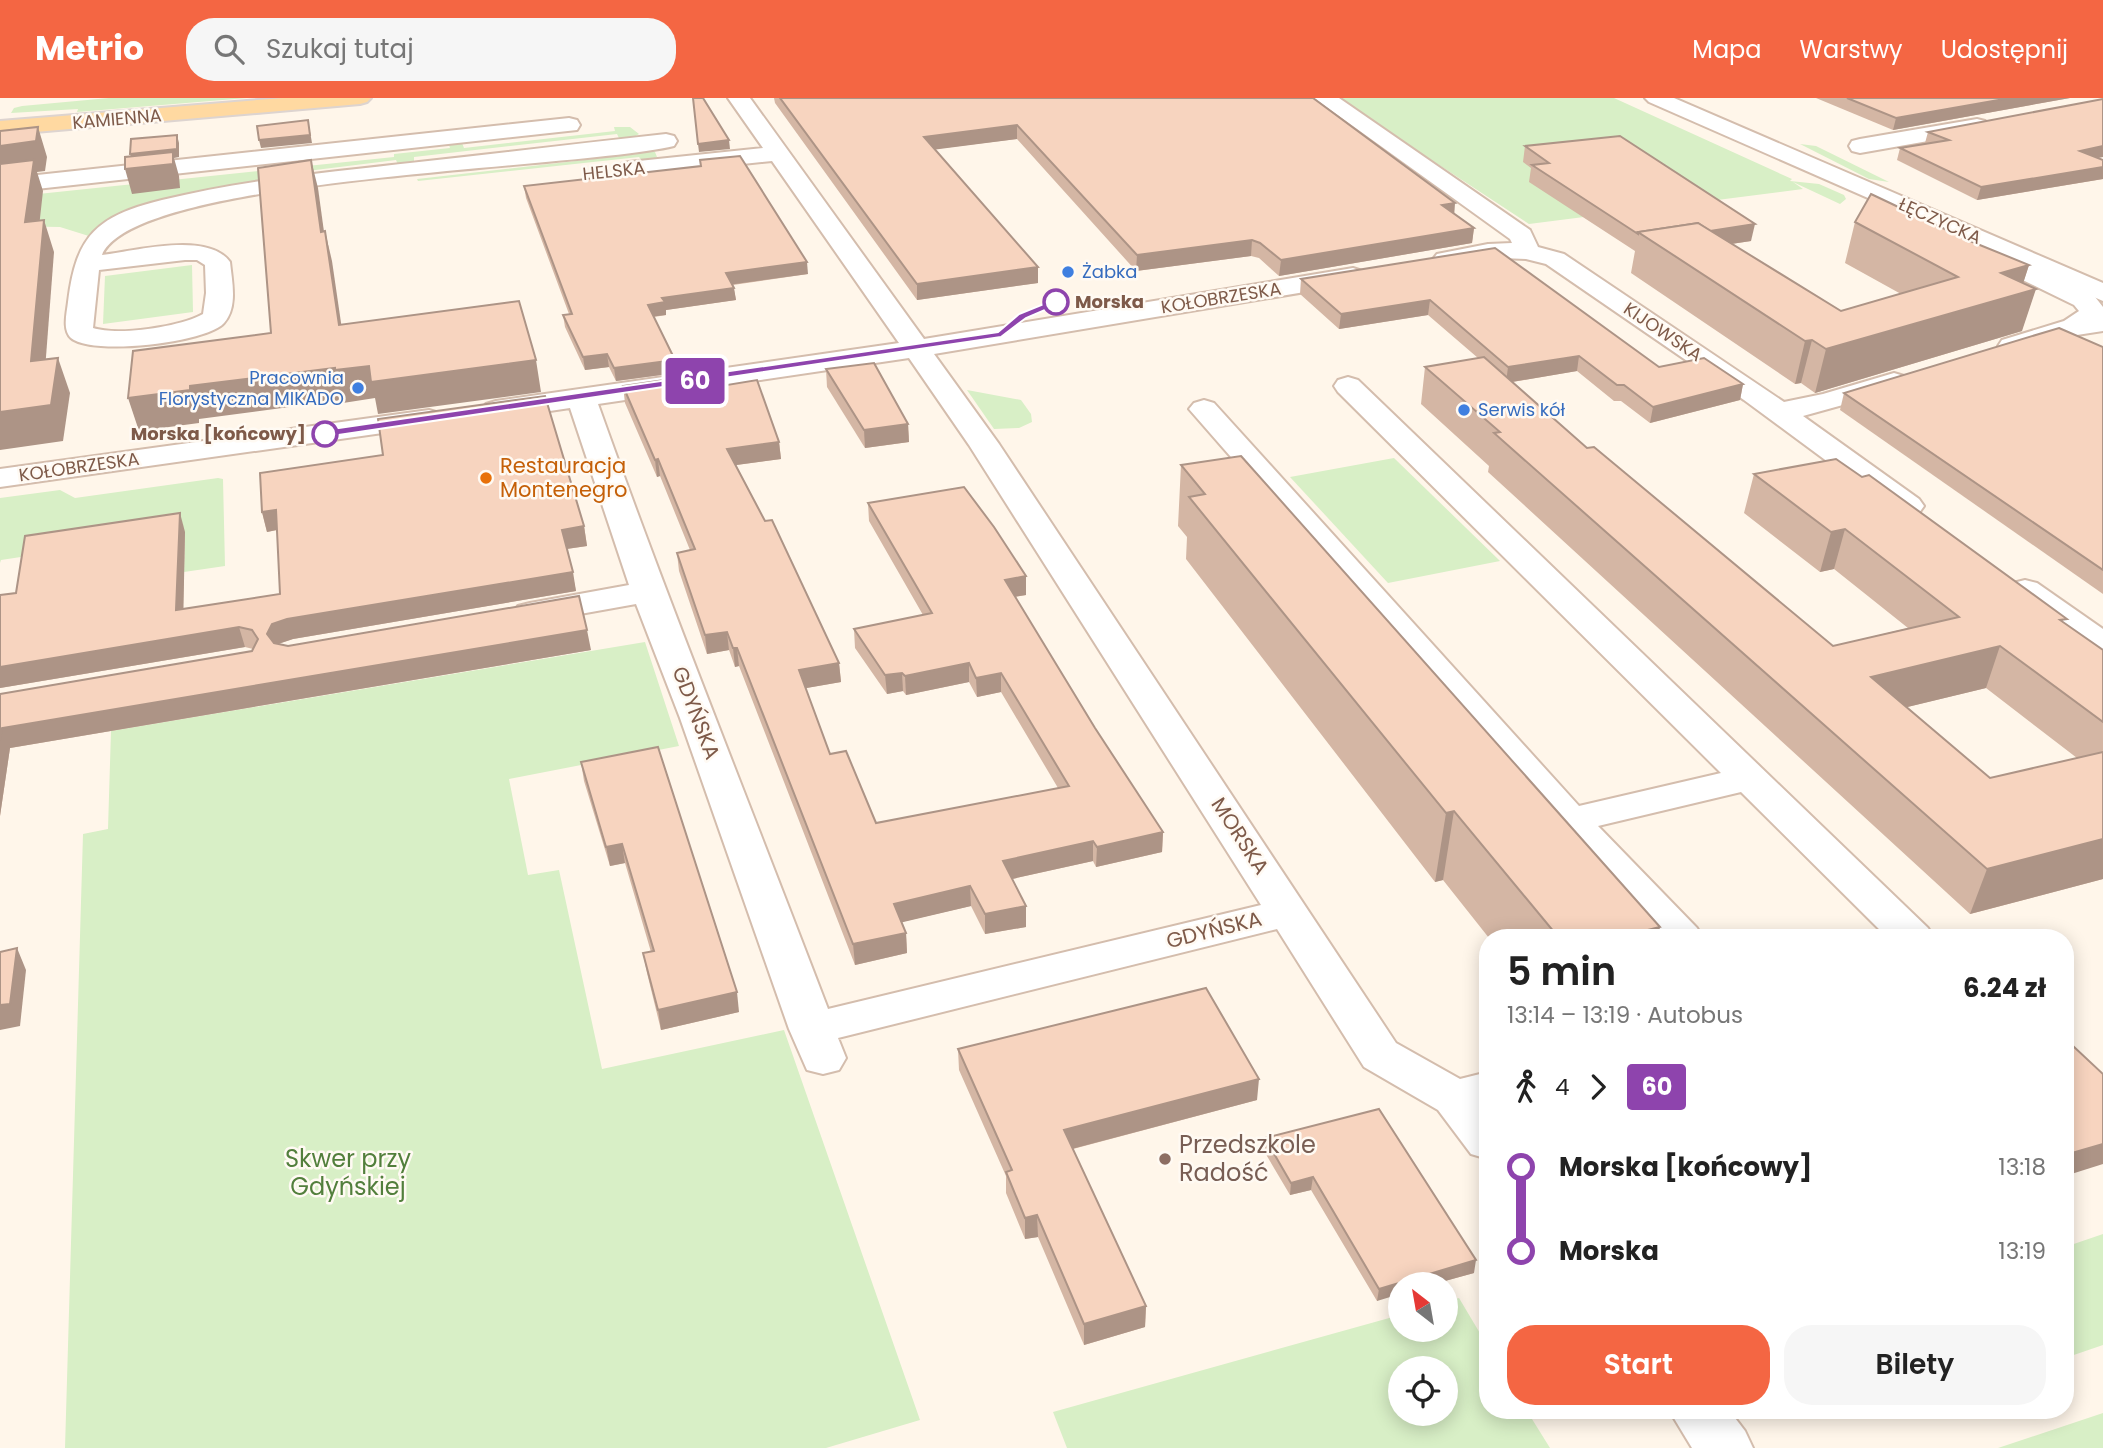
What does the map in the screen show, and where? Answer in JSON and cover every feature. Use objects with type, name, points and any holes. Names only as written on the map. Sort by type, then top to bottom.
[{"type":"main road","name":"KAMIENNA","points":[[0,128],[360,98]]},
{"type":"street","name":"MORSKA","points":[[738,98],[780,153],[984,444],[1290,912],[1380,1055],[1471,1094],[1479,1116]]},
{"type":"street","name":"KIJOWSKA","points":[[1325,98],[1521,235],[1527,249],[1555,259],[1778,412],[1935,525]]},
{"type":"street","name":"ŁĘCZYCKA","points":[[1656,98],[2103,293]]},
{"type":"street","name":"ŁĘCZYCKA","points":[[1677,98],[1777,149]]},
{"type":"street","points":[[654,116],[677,164]]},
{"type":"street","points":[[1860,146],[2003,121]]},
{"type":"street","points":[[0,186],[585,123]]},
{"type":"street","points":[[88,264],[185,252],[203,253],[217,262],[218,312],[212,322],[187,330],[121,338],[95,338],[80,333],[88,264],[98,238],[154,210],[188,200],[320,180],[666,141]]},
{"type":"street","name":"HELSKA","points":[[610,172],[780,153]]},
{"type":"street","points":[[1876,193],[1942,232],[2083,299],[2092,310],[2092,316],[2074,327]]},
{"type":"street","points":[[1418,264],[1506,249],[1527,249]]},
{"type":"street","name":"KOŁOBRZESKA","points":[[0,478],[463,415],[915,349],[1378,272]]},
{"type":"street","points":[[1985,354],[2074,327],[2103,323]]},
{"type":"street","points":[[1778,412],[1828,402],[1922,373]]},
{"type":"street","points":[[1348,386],[1904,929]]},
{"type":"street","name":"GDYŃSKA","points":[[581,398],[649,592],[699,718],[817,1043],[1290,912]]},
{"type":"street","points":[[1204,409],[1570,820],[1673,929]]},
{"type":"street","points":[[2002,574],[2103,645]]},
{"type":"street","points":[[498,618],[649,592]]},
{"type":"street","points":[[1570,820],[1750,778]]},
{"type":"street","points":[[1703,1419],[1725,1448]]},
{"type":"green space","points":[[109,98],[247,98],[77,112],[78,109],[11,113],[14,108],[22,106]]},
{"type":"green space","points":[[1337,98],[1614,98],[1792,179],[1790,181],[1819,184],[1844,195],[1846,199],[1840,204],[1793,182],[1803,189],[1529,224]]},
{"type":"green space","points":[[614,127],[630,127],[639,134],[620,140],[617,134],[414,157],[414,164],[399,167],[396,160],[267,176],[267,183],[165,202],[161,200],[127,209],[135,213],[92,237],[60,227],[0,226],[0,198],[394,157],[394,154],[450,148],[449,145],[462,143],[464,148],[615,131]]},
{"type":"green space","points":[[1800,144],[1816,146],[1889,182],[1869,179]]},
{"type":"green space","points":[[635,148],[655,152],[657,157],[644,163],[639,157],[417,179],[637,154]]},
{"type":"green space","points":[[192,265],[193,312],[103,324],[105,276]]},
{"type":"green space","points":[[967,390],[1021,400],[1031,414],[1032,422],[1019,428],[994,429]]},
{"type":"green space","points":[[1394,458],[1500,561],[1388,583],[1290,477]]},
{"type":"green space","points":[[223,479],[225,566],[184,572],[185,532],[1,560],[0,563],[0,498],[60,490],[75,498]]},
{"type":"green space","name":"Skwer przy Gdyńskiej","points":[[645,642],[679,746],[509,779],[528,875],[559,870],[602,1069],[784,1030],[920,1420],[826,1448],[65,1448],[83,834],[108,829],[111,731]]},
{"type":"green space","points":[[2103,1234],[2103,1345],[2074,1355],[2074,1244]]},
{"type":"green space","points":[[1459,1298],[1479,1332],[1479,1419],[1532,1419],[1550,1448],[1067,1448],[1053,1412],[1388,1318],[1388,1342],[1458,1342]]},
{"type":"green space","points":[[2103,1413],[2103,1448],[1998,1448]]},
{"type":"building","points":[[693,98],[703,98],[729,140],[698,144]]},
{"type":"building","points":[[780,98],[1313,98],[1455,203],[1442,205],[1474,228],[1281,260],[1252,240],[1137,255],[1017,125],[924,137],[1038,267],[917,284]]},
{"type":"building","points":[[1847,98],[2010,98],[1896,118]]},
{"type":"building","points":[[2103,99],[2103,146],[2080,151],[2103,160],[2103,167],[1981,187],[1900,148],[1949,140],[1928,132]]},
{"type":"building","points":[[308,120],[310,135],[259,140],[257,126]]},
{"type":"building","points":[[38,127],[36,141],[0,146],[0,131]]},
{"type":"building","points":[[177,135],[177,149],[130,154],[131,139]]},
{"type":"building","points":[[1620,136],[1755,224],[1710,231],[1698,223],[1638,234],[1532,165],[1549,163],[1525,146]]},
{"type":"building","points":[[173,152],[173,164],[125,169],[125,157]]},
{"type":"building","points":[[740,156],[807,262],[726,273],[734,288],[662,298],[665,302],[648,305],[675,360],[614,368],[607,354],[583,357],[563,315],[572,314],[524,186],[701,166],[700,160]]},
{"type":"building","points":[[34,160],[25,222],[44,220],[31,361],[58,358],[51,405],[0,412],[0,164]]},
{"type":"building","points":[[311,160],[321,232],[325,231],[339,325],[519,301],[536,360],[371,382],[369,366],[335,368],[190,386],[190,390],[128,398],[133,351],[271,333],[258,168]]},
{"type":"building","points":[[1871,194],[1970,241],[2029,265],[2001,273],[2036,289],[1826,349],[1812,340],[1805,341],[1638,232],[1698,223],[1841,311],[1958,277],[1855,222]]},
{"type":"building","points":[[1495,248],[1659,367],[1704,358],[1743,384],[1653,407],[1624,385],[1617,385],[1579,356],[1508,367],[1430,300],[1341,314],[1301,279]]},
{"type":"building","points":[[2059,328],[2103,347],[2103,570],[1844,393]]},
{"type":"building","points":[[1484,357],[1587,448],[1594,447],[1833,646],[1959,617],[1845,529],[1831,532],[1754,474],[1836,459],[1862,477],[1869,475],[2067,619],[2060,620],[2103,650],[2103,722],[2000,646],[1871,677],[1990,778],[2103,752],[2103,839],[1987,869],[1494,433],[1500,432],[1425,367]]},
{"type":"building","points":[[874,363],[908,424],[864,430],[826,369]]},
{"type":"building","points":[[684,377],[691,391],[757,380],[779,442],[727,449],[765,521],[772,520],[839,663],[799,670],[830,754],[846,751],[876,823],[1069,786],[1001,673],[976,678],[969,663],[905,676],[902,673],[885,675],[854,629],[932,613],[868,503],[964,487],[1026,576],[1005,580],[1095,728],[1163,832],[1097,847],[1093,841],[1003,861],[1026,906],[985,914],[970,886],[894,904],[906,933],[853,944],[737,648],[733,648],[727,632],[705,635],[677,553],[695,549],[658,459],[655,460],[623,386]]},
{"type":"building","points":[[545,396],[584,526],[562,530],[573,572],[287,619],[272,624],[267,634],[274,643],[288,646],[579,596],[587,630],[2,728],[0,740],[0,694],[252,651],[258,639],[252,630],[239,627],[0,667],[0,595],[16,593],[25,536],[180,513],[176,610],[280,594],[276,510],[262,512],[260,473],[383,455],[378,419]]},
{"type":"building","points":[[1241,456],[1660,927],[1552,929],[1454,811],[1446,813],[1189,497],[1205,494],[1181,465]]},
{"type":"building","points":[[658,747],[737,992],[658,1010],[643,953],[654,951],[622,844],[606,847],[581,762]]},
{"type":"building","points":[[17,948],[10,1004],[0,1005],[0,952]]},
{"type":"building","points":[[1206,988],[1259,1079],[1064,1130],[1146,1306],[1084,1324],[1037,1215],[1025,1218],[1006,1172],[1012,1170],[958,1049]]},
{"type":"building","points":[[2074,1047],[2103,1074],[2103,1144],[2074,1152]]},
{"type":"building","points":[[1379,1109],[1476,1260],[1436,1272],[1388,1272],[1388,1286],[1379,1289],[1313,1177],[1291,1183],[1265,1138]]},
{"type":"bus line","name":"60","points":[[325,434],[915,349],[1001,334],[1023,316],[1056,302]]},
{"type":"place","name":"Żabka","points":[[1068,272]]},
{"type":"place","name":"Morska","points":[[1056,302]]},
{"type":"place","name":"Pracownia Florystyczna MIKADO","points":[[358,388]]},
{"type":"place","name":"Serwis kół","points":[[1464,410]]},
{"type":"place","name":"Morska [końcowy]","points":[[325,434]]},
{"type":"place","name":"Restauracja Montenegro","points":[[486,478]]},
{"type":"place","name":"Przedszkole Radość","points":[[1165,1159]]}]
